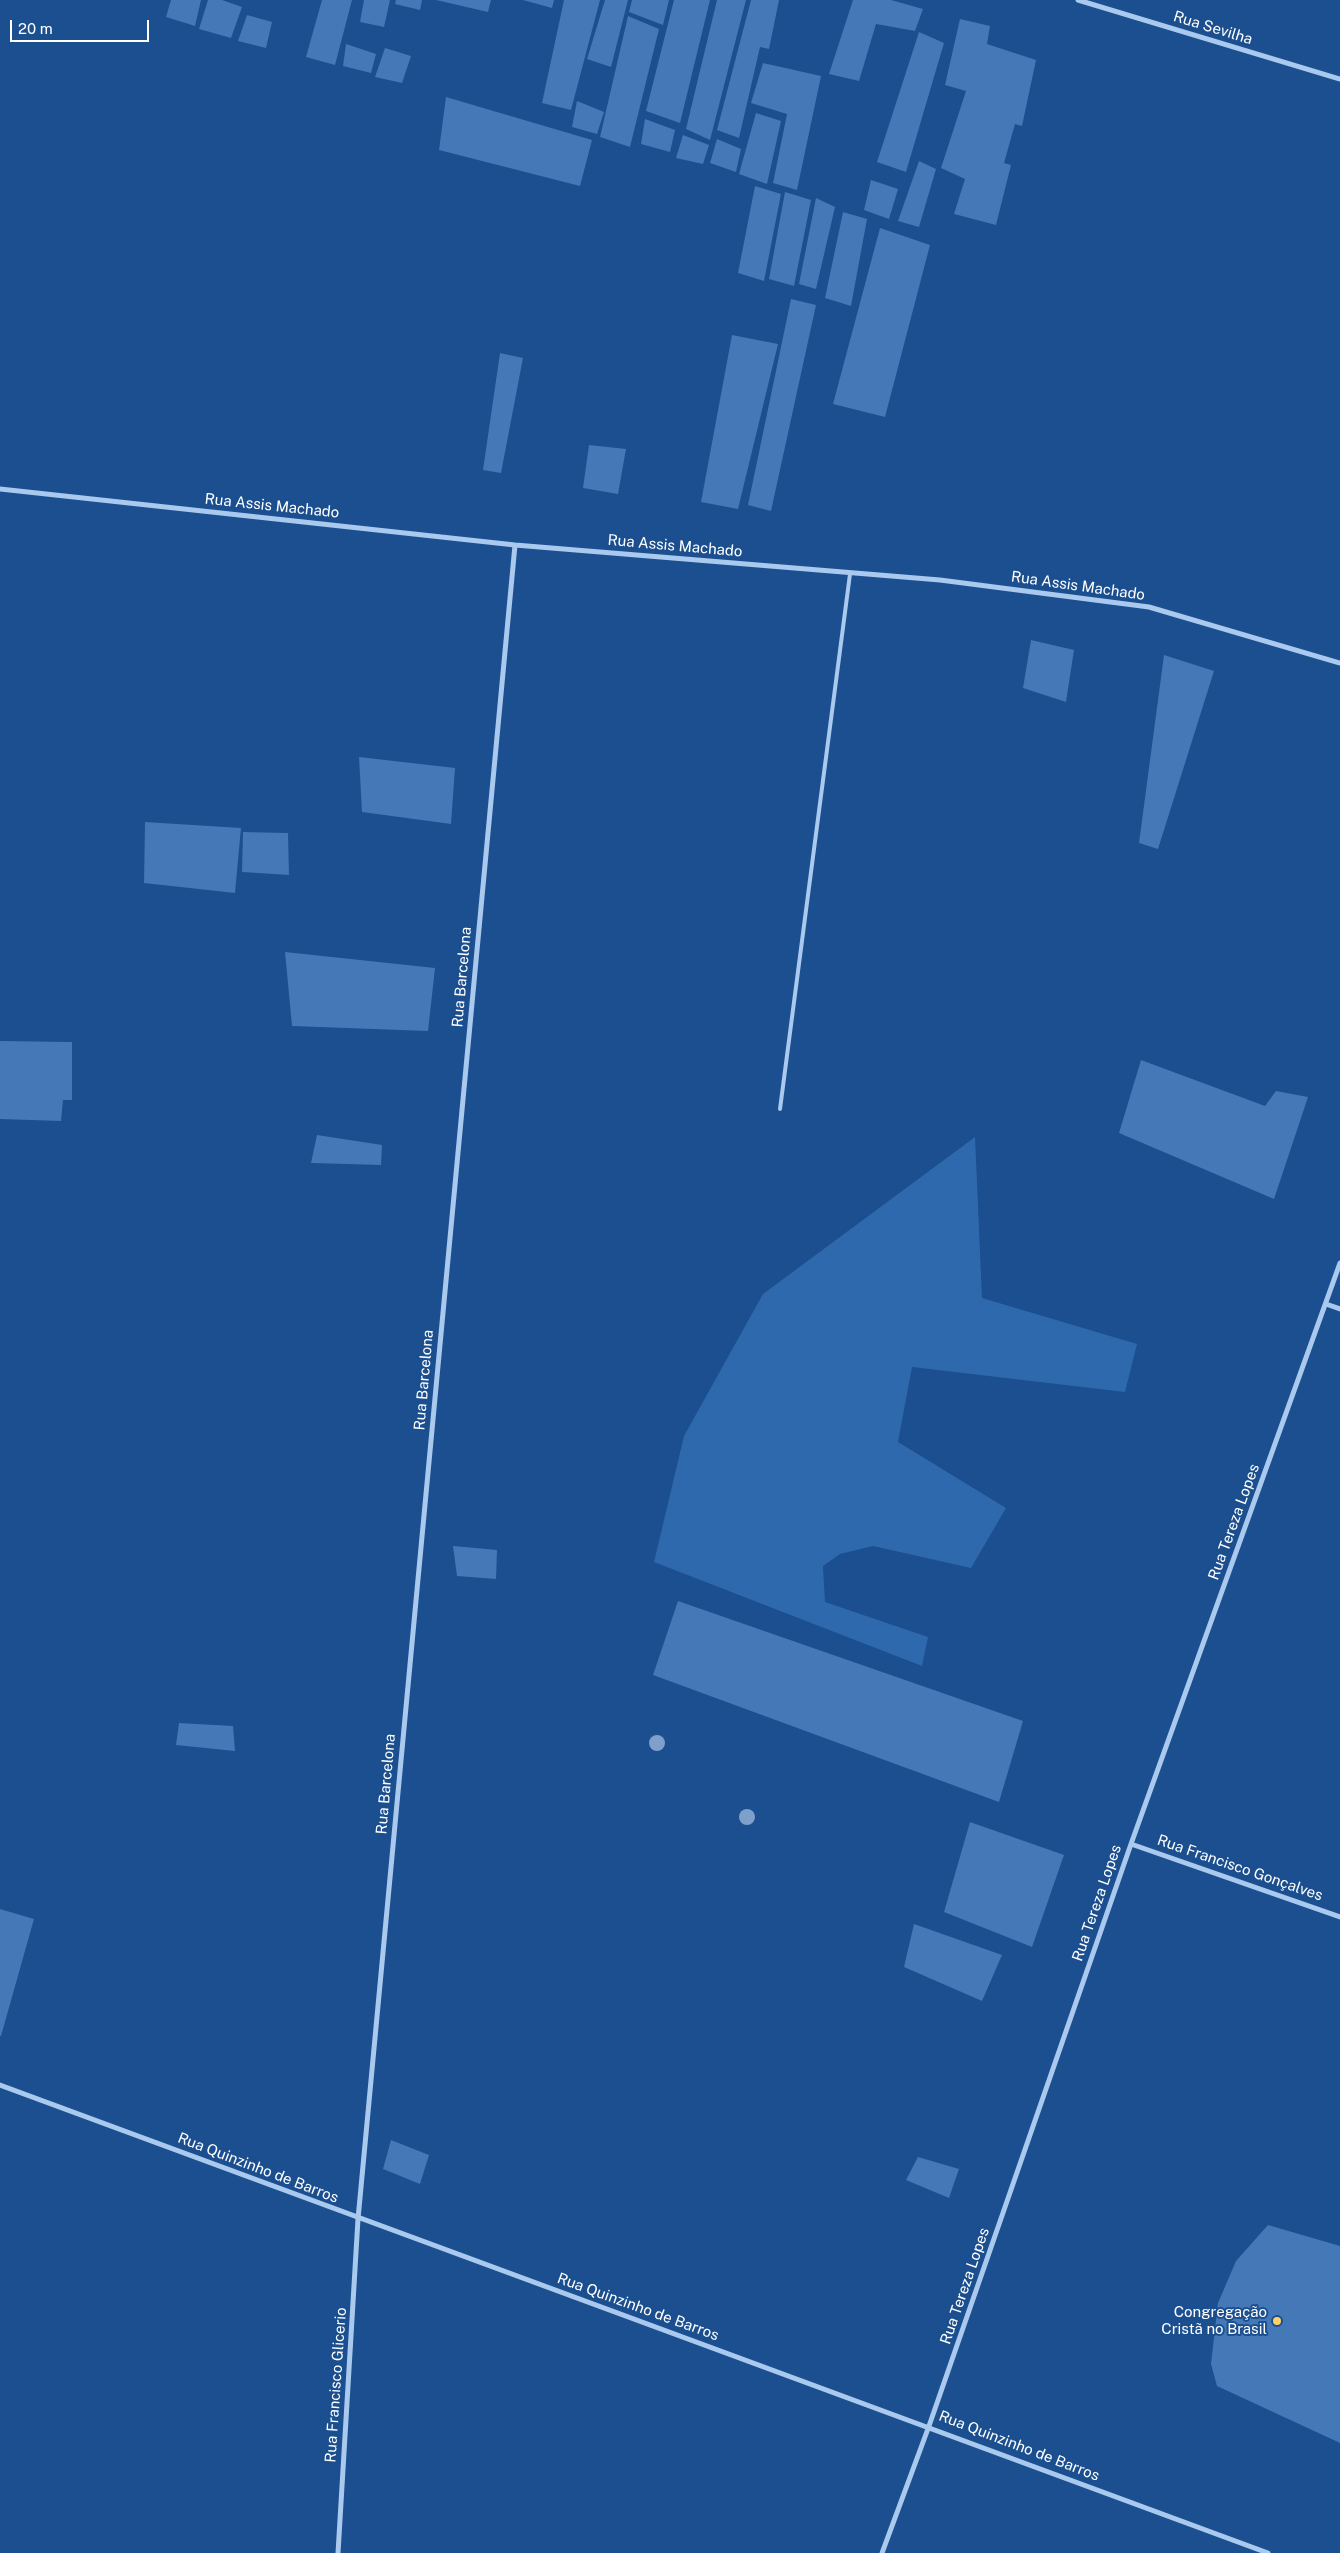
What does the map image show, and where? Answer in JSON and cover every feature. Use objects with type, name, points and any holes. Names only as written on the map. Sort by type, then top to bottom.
[{"type":"street","name":"Rua Sevilha","points":[[1078,0],[1340,79]]},
{"type":"street","name":"Rua Assis Machado","points":[[0,489],[515,544],[850,574],[940,580],[1149,608],[1340,663]]},
{"type":"street","name":"Rua Barcelona","points":[[358,2219],[515,544]]},
{"type":"street","name":"Rua Tereza Lopes","points":[[882,2553],[929,2426],[1131,1844],[1340,1262]]},
{"type":"street","points":[[1326,1304],[1340,1309]]},
{"type":"street","name":"Rua Francisco Gonçalves","points":[[1131,1844],[1340,1917]]},
{"type":"street","name":"Rua Quinzinho de Barros","points":[[0,2084],[358,2219],[929,2426],[1268,2553]]},
{"type":"street","name":"Rua Francisco Glicerio","points":[[338,2553],[358,2219]]},
{"type":"lane","points":[[780,1108],[850,574]]},
{"type":"shaded area","points":[[975,1137],[982,1298],[1137,1344],[1125,1392],[912,1367],[898,1442],[1006,1508],[971,1568],[873,1546],[840,1554],[823,1566],[825,1602],[928,1637],[922,1666],[654,1562],[684,1436],[763,1294]]},
{"type":"building","points":[[171,0],[201,0],[195,26],[166,17]]},
{"type":"building","points":[[208,0],[222,0],[242,7],[231,38],[199,29]]},
{"type":"building","points":[[322,0],[352,0],[335,65],[306,57]]},
{"type":"building","points":[[364,0],[390,0],[384,27],[360,22]]},
{"type":"building","points":[[396,0],[422,0],[420,10],[395,4]]},
{"type":"building","points":[[436,0],[491,0],[488,12]]},
{"type":"building","points":[[523,0],[554,0],[552,8]]},
{"type":"building","points":[[564,0],[600,0],[571,110],[542,103]]},
{"type":"building","points":[[605,0],[628,0],[611,67],[587,59]]},
{"type":"building","points":[[632,0],[669,0],[663,25],[629,12]]},
{"type":"building","points":[[674,0],[710,0],[680,123],[646,111]]},
{"type":"building","points":[[717,0],[746,0],[710,140],[686,129]]},
{"type":"building","points":[[751,0],[779,0],[769,49],[760,47],[739,138],[717,130]]},
{"type":"building","points":[[853,0],[891,0],[923,9],[915,31],[876,24],[859,81],[829,74]]},
{"type":"building","points":[[247,15],[272,22],[266,48],[238,41]]},
{"type":"building","points":[[628,16],[659,29],[630,147],[600,137]]},
{"type":"building","points":[[960,19],[990,26],[987,44],[1036,60],[1022,126],[1015,124],[1004,163],[1011,165],[996,225],[954,214],[965,179],[941,168],[966,91],[945,85]]},
{"type":"building","points":[[919,32],[944,43],[906,172],[877,162]]},
{"type":"building","points":[[346,44],[376,54],[371,73],[343,66]]},
{"type":"building","points":[[385,48],[411,56],[402,83],[375,77]]},
{"type":"building","points":[[763,63],[821,76],[797,190],[773,183],[787,114],[751,103]]},
{"type":"building","points":[[446,97],[592,140],[580,186],[439,150]]},
{"type":"building","points":[[577,101],[604,112],[597,134],[572,127]]},
{"type":"building","points":[[756,113],[781,121],[767,184],[739,174]]},
{"type":"building","points":[[645,119],[675,130],[670,152],[641,144]]},
{"type":"building","points":[[683,135],[709,145],[703,164],[676,158]]},
{"type":"building","points":[[717,139],[741,149],[736,172],[710,163]]},
{"type":"building","points":[[919,161],[936,169],[919,227],[898,221]]},
{"type":"building","points":[[871,180],[898,189],[889,219],[864,210]]},
{"type":"building","points":[[755,186],[781,194],[764,281],[738,273]]},
{"type":"building","points":[[785,192],[811,200],[794,286],[769,279]]},
{"type":"building","points":[[816,198],[835,207],[816,289],[799,284]]},
{"type":"building","points":[[843,212],[867,219],[851,306],[825,298]]},
{"type":"building","points":[[880,228],[930,245],[885,417],[833,404]]},
{"type":"building","points":[[791,299],[816,305],[771,511],[748,505]]},
{"type":"building","points":[[732,335],[778,344],[738,509],[701,502]]},
{"type":"building","points":[[500,353],[523,358],[501,473],[483,470]]},
{"type":"building","points":[[589,445],[626,449],[618,494],[583,488]]},
{"type":"building","points":[[1031,640],[1074,650],[1066,702],[1023,688]]},
{"type":"building","points":[[1164,655],[1214,671],[1158,849],[1139,843]]},
{"type":"building","points":[[359,757],[455,768],[451,824],[362,812]]},
{"type":"building","points":[[145,822],[241,828],[235,893],[144,883]]},
{"type":"building","points":[[243,832],[288,833],[289,875],[242,872]]},
{"type":"building","points":[[285,952],[435,968],[428,1031],[292,1026]]},
{"type":"building","points":[[0,1041],[72,1042],[72,1100],[63,1100],[61,1121],[0,1119]]},
{"type":"building","points":[[1141,1060],[1265,1106],[1276,1091],[1308,1097],[1274,1199],[1119,1133]]},
{"type":"building","points":[[317,1135],[382,1145],[381,1165],[311,1163]]},
{"type":"building","points":[[453,1546],[497,1550],[496,1579],[457,1576]]},
{"type":"building","points":[[678,1601],[1023,1721],[999,1802],[653,1675]]},
{"type":"building","points":[[179,1723],[233,1726],[235,1751],[176,1745]]},
{"type":"building","points":[[970,1822],[1064,1855],[1032,1947],[944,1912]]},
{"type":"building","points":[[0,1909],[34,1919],[1,2036],[0,2036]]},
{"type":"building","points":[[914,1924],[1002,1955],[982,2001],[904,1967]]},
{"type":"building","points":[[391,2140],[429,2155],[420,2184],[383,2169]]},
{"type":"building","points":[[918,2157],[959,2169],[949,2198],[906,2180]]},
{"type":"building","name":"Congregação Cristã no Brasil","points":[[1268,2225],[1340,2246],[1340,2443],[1217,2386],[1211,2364],[1218,2303],[1236,2261]]},
{"type":"place","name":"Congregação Cristã no Brasil","points":[[1277,2321]]}]
